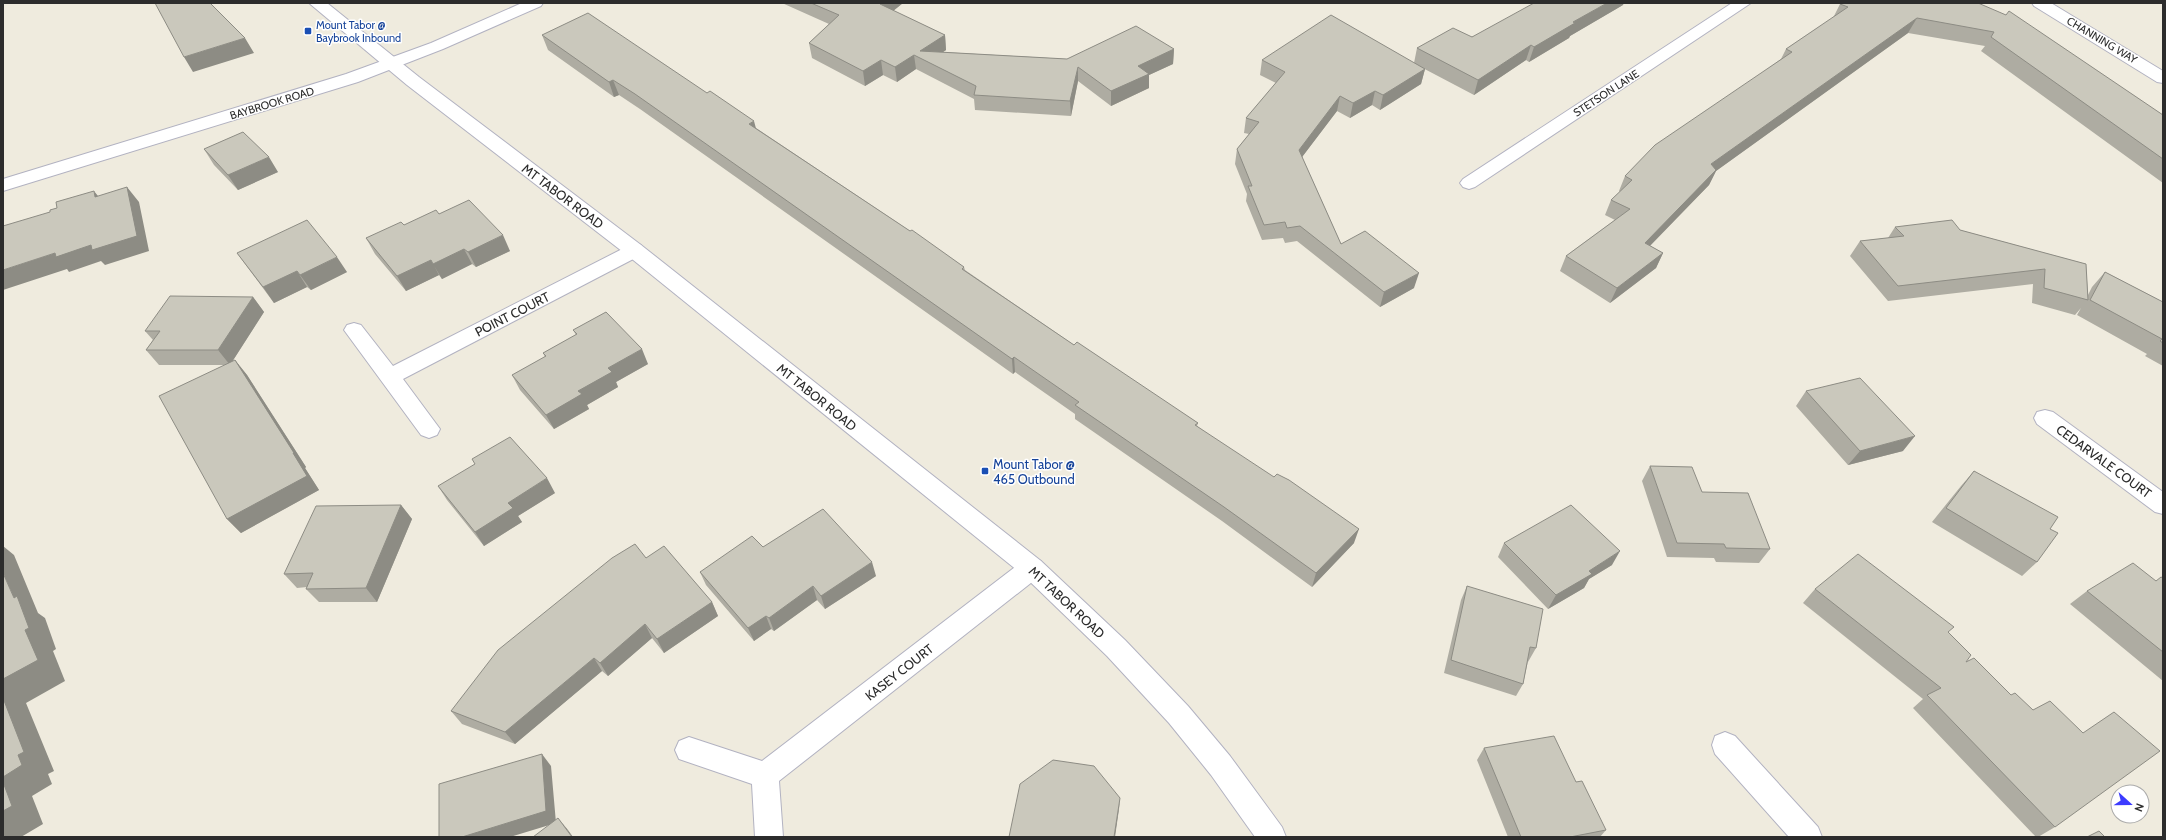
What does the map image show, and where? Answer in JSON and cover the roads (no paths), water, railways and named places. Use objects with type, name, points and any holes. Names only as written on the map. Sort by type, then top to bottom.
[{"type":"street","name":"MT TABOR ROAD","points":[[318,3],[390,64],[634,250],[1032,568],[1094,626],[1164,698],[1238,788],[1272,837]]},
{"type":"street","name":"BAYBROOK ROAD","points":[[3,185],[352,78],[437,46],[535,3]]},
{"type":"street","name":"STETSON LANE","points":[[1468,183],[1743,3]]},
{"type":"street","name":"CHANNING WAY","points":[[2040,3],[2163,78]]},
{"type":"street","name":"POINT COURT","points":[[389,377],[634,250]]},
{"type":"street","points":[[354,330],[429,429]]},
{"type":"street","name":"CEDARVALE COURT","points":[[2045,418],[2163,505]]},
{"type":"street","name":"KASEY COURT","points":[[765,775],[1032,568]]},
{"type":"street","points":[[1725,745],[1808,837]]},
{"type":"street","points":[[689,750],[765,775],[769,837]]},
{"type":"place","name":"Mount Tabor @ Baybrook Inbound","points":[[308,31]]},
{"type":"place","name":"Mount Tabor @ 465 Outbound","points":[[985,471]]}]
